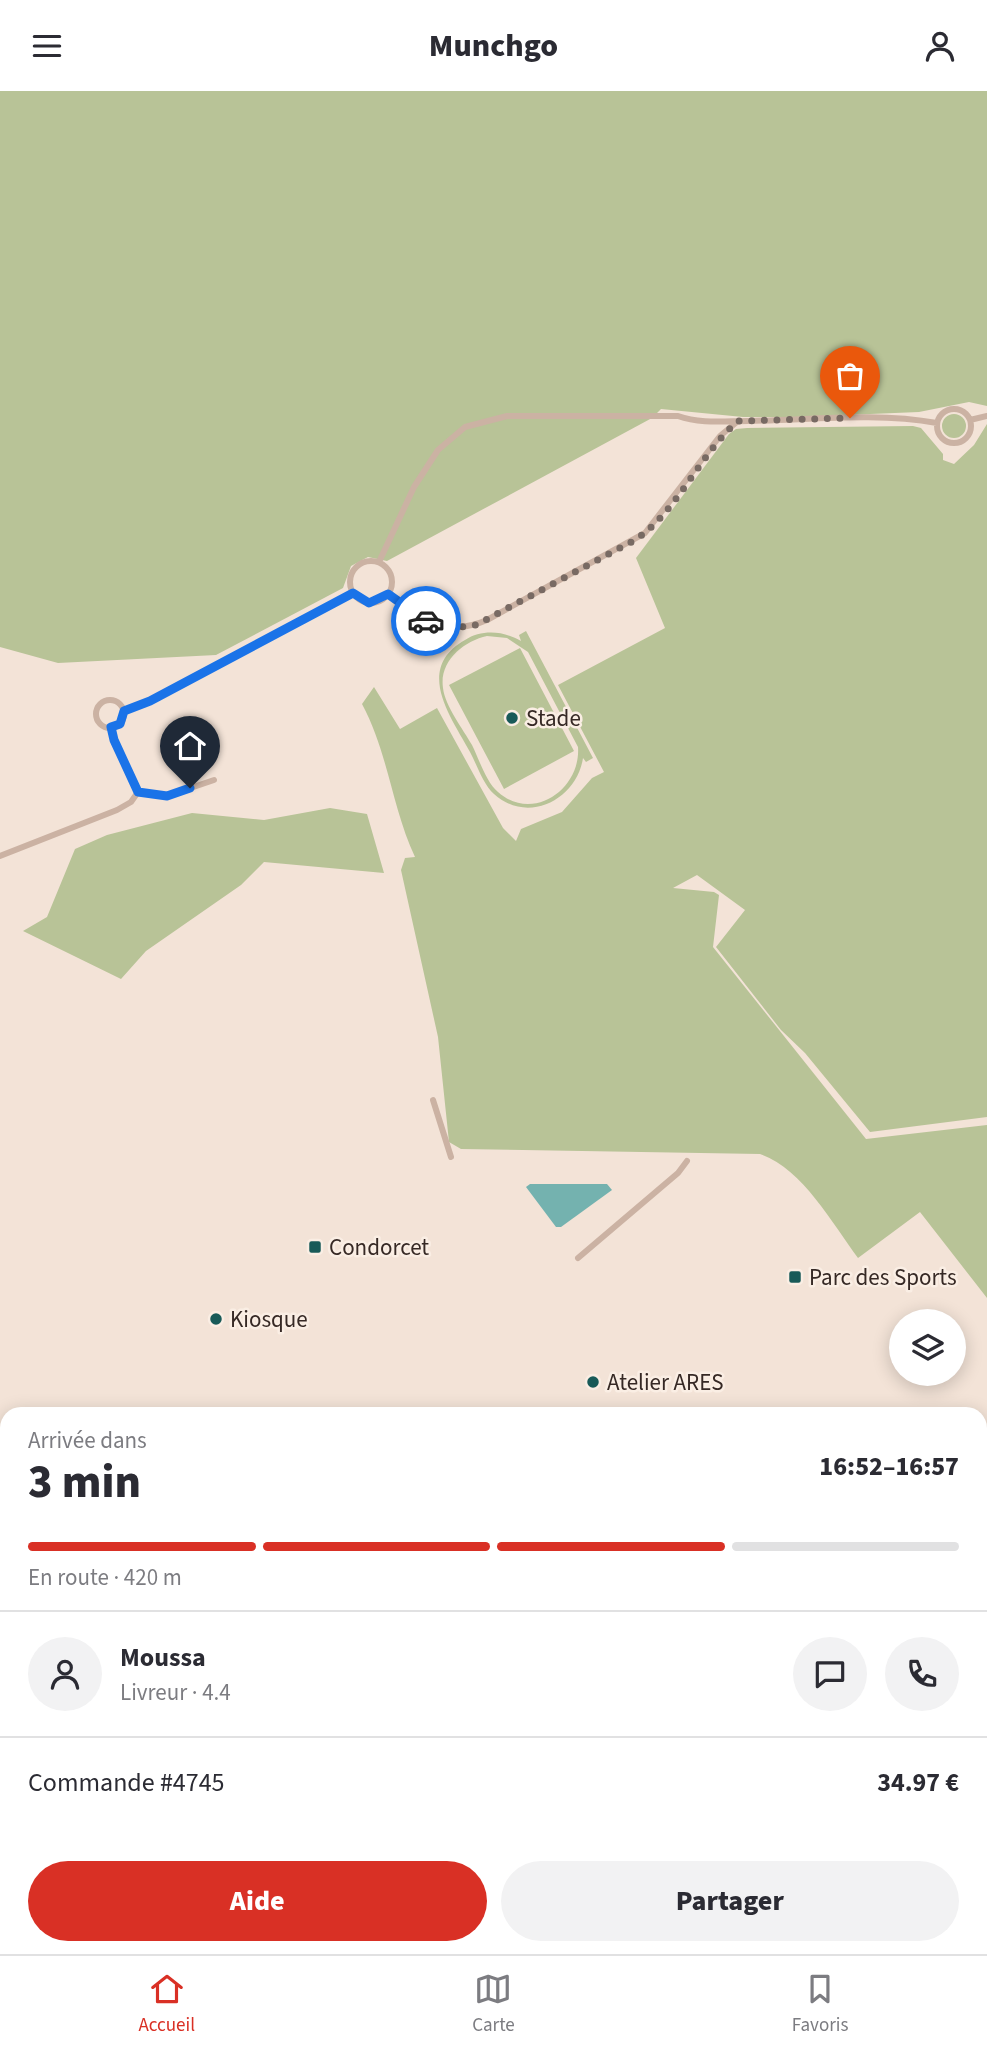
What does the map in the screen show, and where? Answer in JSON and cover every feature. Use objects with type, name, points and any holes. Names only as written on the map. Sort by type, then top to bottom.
[{"type":"street","points":[[954,409],[964,412],[970,420],[968,435],[955,442],[940,434],[937,423],[943,413],[954,409]]},
{"type":"street","points":[[970,420],[987,415]]},
{"type":"street","points":[[379,562],[414,487],[438,450],[465,427],[507,416],[678,416],[691,421],[877,417],[937,423]]},
{"type":"street","points":[[388,594],[419,617],[442,627],[465,627],[487,620],[645,533],[720,436],[738,421]]},
{"type":"street","points":[[364,562],[379,562],[390,573],[392,584],[388,594],[369,603],[353,593],[351,578],[358,566],[364,562]]},
{"type":"street","points":[[124,711],[150,701],[353,593]]},
{"type":"street","points":[[114,701],[124,711],[120,724],[111,727],[104,726],[98,719],[100,705],[114,701]]},
{"type":"street","points":[[111,727],[114,740],[138,792]]},
{"type":"street","points":[[138,792],[167,796],[214,781]]},
{"type":"street","points":[[0,856],[117,810],[131,802],[138,792]]},
{"type":"street","points":[[433,1100],[451,1157]]},
{"type":"street","points":[[578,1258],[678,1173],[687,1161]]},
{"type":"green space","points":[[0,91],[987,91],[987,406],[969,402],[919,412],[797,417],[743,417],[661,409],[652,418],[387,561],[368,557],[351,566],[343,588],[216,655],[58,663],[0,647]]},
{"type":"green space","points":[[954,414],[963,417],[966,426],[963,435],[954,438],[945,435],[942,426],[945,417]]},
{"type":"green space","points":[[987,424],[987,1117],[870,1132],[805,1053],[781,1030],[716,947],[745,910],[697,875],[673,888],[714,892],[719,895],[713,947],[866,1139],[987,1125],[987,1298],[920,1212],[858,1258],[802,1184],[775,1161],[760,1154],[461,1149],[449,1142],[438,1037],[401,870],[405,858],[415,857],[378,741],[362,704],[374,687],[400,729],[437,708],[503,828],[516,841],[521,829],[562,812],[592,778],[604,772],[558,685],[665,628],[636,558],[729,434],[736,429],[747,428],[913,426],[921,428],[943,454],[943,460],[954,464],[974,445]]},
{"type":"green space","points":[[526,631],[593,758],[586,762],[583,758],[579,773],[561,796],[536,807],[507,803],[490,790],[447,709],[439,679],[442,665],[450,652],[472,636],[493,633],[521,641],[519,635]],"holes":[[[487,636],[507,638],[528,652],[578,747],[572,776],[552,797],[539,802],[526,804],[512,801],[494,788],[444,695],[445,669],[455,654],[470,642]]]},
{"type":"green space","name":"Stade","points":[[520,648],[574,751],[504,789],[449,685]]},
{"type":"green space","points":[[330,808],[367,814],[384,873],[264,862],[241,885],[146,951],[121,979],[23,931],[47,917],[75,849],[107,835],[192,813],[264,820]]},
{"type":"water","points":[[530,1184],[607,1184],[612,1190],[561,1227],[556,1227],[526,1187]]},
{"type":"way so far","points":[[426,621],[452,628],[476,625],[635,540],[651,527],[720,436],[738,421],[850,418]]},
{"type":"place","name":"Stade","points":[[512,718]]},
{"type":"place","name":"Condorcet","points":[[315,1247]]},
{"type":"place","name":"Parc des Sports","points":[[795,1277]]},
{"type":"place","name":"Kiosque","points":[[216,1319]]},
{"type":"place","name":"Atelier ARES","points":[[593,1382]]},
{"type":"route","points":[[190,788],[167,796],[138,792],[114,740],[111,727],[120,724],[124,711],[150,701],[353,593],[369,603],[377,602],[388,594],[426,621]]}]
